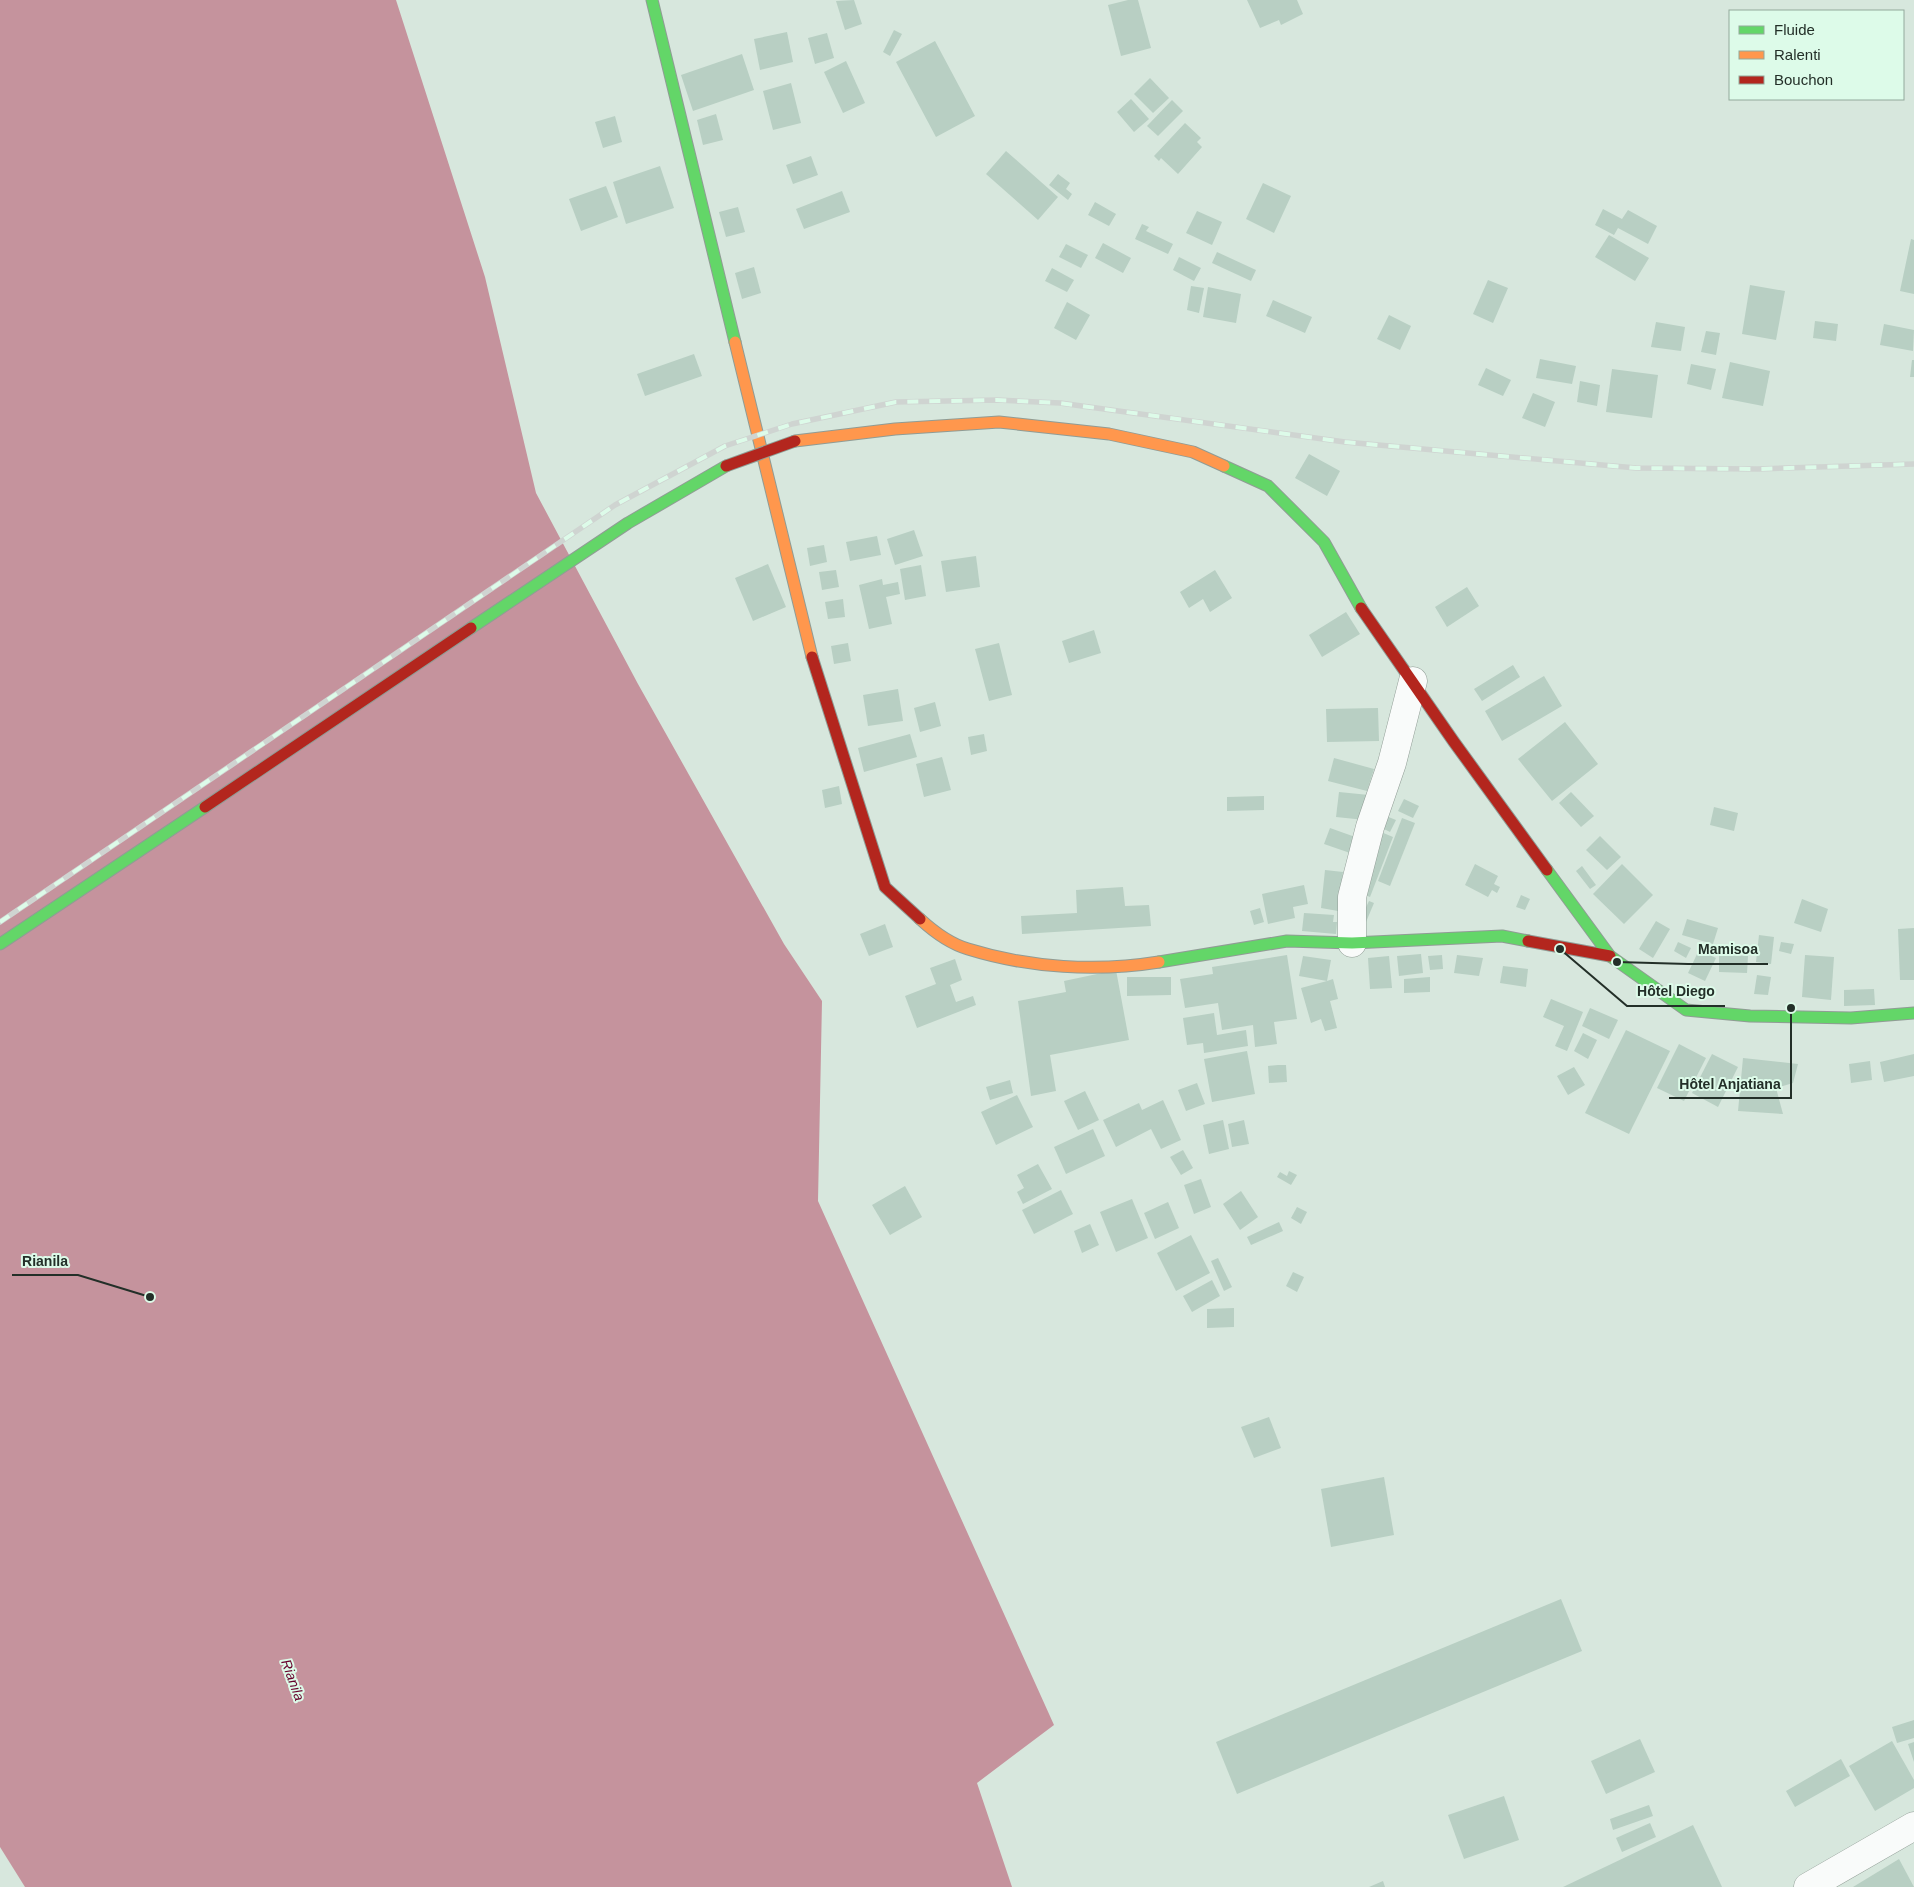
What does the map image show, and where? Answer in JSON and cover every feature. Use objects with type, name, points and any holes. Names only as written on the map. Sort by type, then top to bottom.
[{"type":"main road","points":[[652,0],[806,637],[885,887],[931,929],[967,949],[1055,967],[1140,965],[1287,941],[1352,943],[1502,936],[1610,956]]},
{"type":"main road","points":[[0,944],[628,523],[726,466],[795,440],[895,429],[999,422],[1109,434],[1193,452],[1268,486],[1324,542],[1364,613],[1454,742],[1610,956],[1686,1010],[1750,1016],[1851,1018],[1914,1013]]},
{"type":"street","points":[[1352,943],[1352,897],[1370,827],[1392,763],[1413,681]]},
{"type":"street","points":[[1808,1887],[1914,1826]]},
{"type":"water","points":[[0,0],[396,0],[485,277],[536,493],[638,684],[784,944],[822,1001],[818,1201],[1054,1725],[977,1783],[1012,1887],[25,1887],[0,1847]]},
{"type":"building","points":[[854,0],[862,24],[845,30],[836,1]]},
{"type":"building","points":[[1128,0],[1138,0],[1151,48],[1121,56],[1108,5]]},
{"type":"building","points":[[1247,0],[1297,0],[1303,14],[1281,25],[1279,20],[1260,28]]},
{"type":"building","points":[[894,30],[902,34],[890,56],[883,52]]},
{"type":"building","points":[[787,32],[793,62],[760,70],[754,39]]},
{"type":"building","points":[[827,33],[834,58],[815,64],[808,38]]},
{"type":"building","points":[[935,41],[975,116],[936,137],[896,62]]},
{"type":"building","points":[[742,54],[754,90],[693,111],[681,75]]},
{"type":"building","points":[[846,61],[865,103],[843,113],[824,72]]},
{"type":"building","points":[[1150,78],[1169,98],[1153,113],[1134,94]]},
{"type":"building","points":[[791,83],[801,123],[773,130],[763,91]]},
{"type":"building","points":[[1131,99],[1149,119],[1134,132],[1117,112]]},
{"type":"building","points":[[1172,100],[1183,111],[1158,136],[1147,126]]},
{"type":"building","points":[[716,114],[723,140],[703,145],[697,120]]},
{"type":"building","points":[[615,116],[622,142],[603,148],[595,122]]},
{"type":"building","points":[[1185,123],[1201,138],[1197,142],[1202,147],[1178,174],[1161,158],[1159,161],[1154,156]]},
{"type":"building","points":[[1006,151],[1058,197],[1038,220],[986,174]]},
{"type":"building","points":[[811,156],[818,175],[793,184],[786,165]]},
{"type":"building","points":[[660,166],[674,208],[626,224],[613,182]]},
{"type":"building","points":[[1058,174],[1070,183],[1066,189],[1072,194],[1068,200],[1049,185]]},
{"type":"building","points":[[1263,183],[1291,196],[1274,233],[1246,219]]},
{"type":"building","points":[[606,186],[618,217],[581,231],[569,199]]},
{"type":"building","points":[[842,191],[850,212],[804,229],[796,209]]},
{"type":"building","points":[[1095,202],[1116,214],[1109,226],[1088,215]]},
{"type":"building","points":[[738,207],[745,232],[726,237],[719,212]]},
{"type":"building","points":[[1603,209],[1622,219],[1628,210],[1657,226],[1648,244],[1618,228],[1614,235],[1595,225]]},
{"type":"building","points":[[1197,211],[1222,222],[1212,245],[1186,233]]},
{"type":"building","points":[[1142,224],[1149,227],[1146,231],[1173,244],[1168,254],[1135,239]]},
{"type":"building","points":[[1609,235],[1649,258],[1635,281],[1595,257]]},
{"type":"building","points":[[1911,239],[1914,240],[1914,294],[1900,291]]},
{"type":"building","points":[[1103,243],[1131,258],[1123,273],[1095,258]]},
{"type":"building","points":[[1066,244],[1088,255],[1081,268],[1059,257]]},
{"type":"building","points":[[1217,252],[1256,270],[1251,281],[1212,263]]},
{"type":"building","points":[[1179,257],[1201,268],[1194,281],[1173,270]]},
{"type":"building","points":[[754,267],[761,293],[742,299],[735,273]]},
{"type":"building","points":[[1052,268],[1074,280],[1067,292],[1045,281]]},
{"type":"building","points":[[1488,280],[1508,288],[1493,323],[1473,314]]},
{"type":"building","points":[[1750,285],[1785,291],[1776,340],[1742,334]]},
{"type":"building","points":[[1191,286],[1204,288],[1199,313],[1187,310]]},
{"type":"building","points":[[1208,287],[1241,294],[1236,323],[1203,317]]},
{"type":"building","points":[[1273,300],[1312,317],[1305,333],[1266,316]]},
{"type":"building","points":[[1067,302],[1090,315],[1076,340],[1054,328]]},
{"type":"building","points":[[1389,315],[1411,326],[1400,350],[1377,339]]},
{"type":"building","points":[[1815,321],[1838,324],[1836,341],[1813,338]]},
{"type":"building","points":[[1656,322],[1685,327],[1681,351],[1651,347]]},
{"type":"building","points":[[1884,324],[1914,330],[1913,351],[1880,345]]},
{"type":"building","points":[[1706,331],[1720,333],[1716,355],[1701,352]]},
{"type":"building","points":[[694,354],[702,376],[645,396],[637,374]]},
{"type":"building","points":[[1540,359],[1576,366],[1572,384],[1536,378]]},
{"type":"building","points":[[1912,360],[1914,360],[1914,377],[1910,377]]},
{"type":"building","points":[[1730,362],[1770,371],[1763,406],[1722,398]]},
{"type":"building","points":[[1691,364],[1716,369],[1711,390],[1687,384]]},
{"type":"building","points":[[1486,368],[1511,380],[1503,396],[1478,385]]},
{"type":"building","points":[[1612,369],[1658,375],[1652,418],[1606,412]]},
{"type":"building","points":[[1580,381],[1600,385],[1597,406],[1577,402]]},
{"type":"building","points":[[1533,393],[1555,402],[1545,427],[1522,418]]},
{"type":"building","points":[[1309,454],[1340,471],[1327,496],[1295,478]]},
{"type":"building","points":[[914,530],[923,556],[895,565],[887,539]]},
{"type":"building","points":[[877,536],[881,555],[850,561],[846,542]]},
{"type":"building","points":[[824,545],[827,562],[810,566],[807,548]]},
{"type":"building","points":[[976,556],[980,587],[946,592],[941,561]]},
{"type":"building","points":[[768,564],[786,607],[753,621],[735,578]]},
{"type":"building","points":[[921,565],[926,596],[905,600],[900,569]]},
{"type":"building","points":[[836,570],[839,587],[822,590],[819,572]]},
{"type":"building","points":[[1215,570],[1232,598],[1210,612],[1203,599],[1189,608],[1180,592]]},
{"type":"building","points":[[882,579],[883,585],[898,582],[900,594],[886,597],[892,624],[869,629],[859,585]]},
{"type":"building","points":[[1467,587],[1479,606],[1447,627],[1435,607]]},
{"type":"building","points":[[843,599],[845,617],[828,619],[825,602]]},
{"type":"building","points":[[1346,612],[1360,634],[1322,657],[1309,635]]},
{"type":"building","points":[[1094,630],[1101,653],[1069,663],[1062,641]]},
{"type":"building","points":[[848,643],[851,661],[834,664],[831,646]]},
{"type":"building","points":[[999,643],[1012,695],[989,701],[975,649]]},
{"type":"building","points":[[1513,665],[1520,677],[1482,701],[1474,689]]},
{"type":"building","points":[[1544,676],[1562,706],[1502,741],[1485,711]]},
{"type":"building","points":[[898,689],[903,721],[868,726],[863,695]]},
{"type":"building","points":[[935,702],[941,726],[920,732],[914,708]]},
{"type":"building","points":[[1378,708],[1379,741],[1327,742],[1326,709]]},
{"type":"building","points":[[1565,722],[1598,764],[1552,801],[1518,759]]},
{"type":"building","points":[[910,734],[917,757],[864,772],[858,748]]},
{"type":"building","points":[[984,734],[987,751],[971,755],[968,737]]},
{"type":"building","points":[[942,757],[951,790],[924,797],[916,764]]},
{"type":"building","points":[[1334,758],[1374,769],[1367,791],[1328,781]]},
{"type":"building","points":[[839,786],[842,804],[825,808],[822,790]]},
{"type":"building","points":[[1339,792],[1369,795],[1365,820],[1336,817]]},
{"type":"building","points":[[1571,792],[1594,816],[1581,827],[1559,803]]},
{"type":"building","points":[[1264,796],[1264,810],[1227,811],[1227,797]]},
{"type":"building","points":[[1404,799],[1419,806],[1413,818],[1398,811]]},
{"type":"building","points":[[1714,807],[1738,813],[1734,831],[1710,825]]},
{"type":"building","points":[[1381,814],[1396,820],[1390,832],[1376,825]]},
{"type":"building","points":[[1402,818],[1415,823],[1390,886],[1378,881]]},
{"type":"building","points":[[1330,828],[1358,838],[1353,854],[1324,844]]},
{"type":"building","points":[[1381,832],[1393,837],[1370,897],[1358,892]]},
{"type":"building","points":[[1600,836],[1621,857],[1607,870],[1586,850]]},
{"type":"building","points":[[1475,864],[1498,876],[1494,884],[1500,887],[1497,893],[1492,890],[1488,897],[1465,885]]},
{"type":"building","points":[[1622,864],[1653,895],[1624,924],[1593,894]]},
{"type":"building","points":[[1582,866],[1596,885],[1590,889],[1576,871]]},
{"type":"building","points":[[1325,870],[1343,872],[1338,911],[1321,908]]},
{"type":"building","points":[[1304,885],[1308,904],[1293,907],[1295,918],[1268,924],[1262,894]]},
{"type":"building","points":[[1123,887],[1125,906],[1149,905],[1151,926],[1022,934],[1021,916],[1077,913],[1076,890]]},
{"type":"building","points":[[1521,895],[1530,899],[1525,910],[1516,907]]},
{"type":"building","points":[[1802,899],[1828,909],[1821,932],[1794,923]]},
{"type":"building","points":[[1369,901],[1374,903],[1366,922],[1360,920]]},
{"type":"building","points":[[1260,908],[1264,922],[1254,925],[1250,911]]},
{"type":"building","points":[[1304,913],[1334,915],[1333,922],[1337,922],[1336,934],[1302,931]]},
{"type":"building","points":[[1687,919],[1718,928],[1713,944],[1682,935]]},
{"type":"building","points":[[1656,921],[1670,929],[1653,958],[1639,949]]},
{"type":"building","points":[[885,924],[893,947],[869,956],[860,934]]},
{"type":"building","points":[[1914,928],[1914,980],[1900,980],[1898,929]]},
{"type":"building","points":[[1759,935],[1774,937],[1771,964],[1756,962]]},
{"type":"building","points":[[1678,942],[1691,948],[1686,958],[1674,951]]},
{"type":"building","points":[[1781,942],[1794,944],[1791,954],[1779,951]]},
{"type":"building","points":[[1699,950],[1716,958],[1705,981],[1688,973]]},
{"type":"building","points":[[1421,954],[1423,973],[1399,976],[1397,956]]},
{"type":"building","points":[[1287,955],[1297,1019],[1274,1022],[1277,1044],[1255,1047],[1253,1025],[1222,1030],[1218,1003],[1185,1008],[1180,979],[1213,974],[1212,967]]},
{"type":"building","points":[[1442,955],[1443,969],[1430,970],[1428,956]]},
{"type":"building","points":[[1457,955],[1483,958],[1479,976],[1454,973]]},
{"type":"building","points":[[1719,955],[1748,956],[1747,973],[1719,972]]},
{"type":"building","points":[[1805,955],[1834,957],[1831,1000],[1802,997]]},
{"type":"building","points":[[1303,956],[1331,960],[1327,981],[1299,976]]},
{"type":"building","points":[[1389,956],[1392,988],[1370,989],[1368,958]]},
{"type":"building","points":[[955,959],[962,980],[950,985],[956,1002],[973,996],[976,1005],[917,1028],[905,996],[936,984],[930,968]]},
{"type":"building","points":[[1503,966],[1528,969],[1526,987],[1500,983]]},
{"type":"building","points":[[1116,970],[1129,1040],[1050,1055],[1056,1091],[1031,1096],[1018,1001],[1066,992],[1064,981]]},
{"type":"building","points":[[1757,975],[1771,977],[1768,995],[1754,994]]},
{"type":"building","points":[[1127,977],[1171,977],[1171,995],[1127,996]]},
{"type":"building","points":[[1430,977],[1430,992],[1404,993],[1404,979]]},
{"type":"building","points":[[1333,979],[1338,999],[1330,1001],[1337,1028],[1325,1031],[1321,1019],[1311,1023],[1301,988]]},
{"type":"building","points":[[1874,989],[1875,1005],[1844,1006],[1844,990]]},
{"type":"building","points":[[1551,999],[1583,1012],[1567,1051],[1555,1046],[1564,1026],[1543,1017]]},
{"type":"building","points":[[1590,1008],[1618,1020],[1609,1039],[1582,1026]]},
{"type":"building","points":[[1214,1013],[1217,1035],[1246,1030],[1248,1046],[1204,1053],[1203,1043],[1187,1045],[1183,1018]]},
{"type":"building","points":[[1626,1030],[1670,1051],[1629,1134],[1585,1113]]},
{"type":"building","points":[[1583,1033],[1597,1040],[1588,1059],[1574,1051]]},
{"type":"building","points":[[1679,1044],[1706,1058],[1684,1101],[1657,1088]]},
{"type":"building","points":[[1247,1051],[1255,1094],[1212,1102],[1204,1059]]},
{"type":"building","points":[[1712,1054],[1738,1067],[1718,1107],[1692,1093]]},
{"type":"building","points":[[1914,1054],[1914,1076],[1884,1082],[1880,1062]]},
{"type":"building","points":[[1743,1058],[1798,1064],[1793,1083],[1776,1088],[1783,1114],[1738,1111]]},
{"type":"building","points":[[1870,1061],[1872,1080],[1851,1083],[1849,1064]]},
{"type":"building","points":[[1286,1065],[1287,1082],[1269,1083],[1268,1066]]},
{"type":"building","points":[[1574,1067],[1585,1085],[1568,1095],[1557,1076]]},
{"type":"building","points":[[1010,1080],[1013,1093],[990,1100],[986,1087]]},
{"type":"building","points":[[1197,1083],[1205,1104],[1186,1111],[1178,1090]]},
{"type":"building","points":[[1085,1091],[1099,1120],[1078,1130],[1064,1101]]},
{"type":"building","points":[[1017,1095],[1033,1127],[996,1145],[981,1112]]},
{"type":"building","points":[[1163,1100],[1181,1140],[1161,1149],[1151,1129],[1116,1147],[1103,1120],[1139,1103],[1142,1110]]},
{"type":"building","points":[[1223,1120],[1229,1149],[1209,1154],[1203,1125]]},
{"type":"building","points":[[1244,1120],[1249,1144],[1232,1147],[1228,1124]]},
{"type":"building","points":[[1093,1129],[1105,1156],[1066,1174],[1054,1147]]},
{"type":"building","points":[[1183,1150],[1193,1168],[1181,1175],[1170,1157]]},
{"type":"building","points":[[1038,1164],[1052,1189],[1023,1204],[1017,1192],[1024,1188],[1017,1175]]},
{"type":"building","points":[[1289,1171],[1297,1175],[1291,1185],[1277,1177],[1280,1172],[1287,1176]]},
{"type":"building","points":[[1201,1179],[1211,1207],[1194,1214],[1184,1185]]},
{"type":"building","points":[[905,1186],[922,1217],[890,1235],[872,1205]]},
{"type":"building","points":[[1061,1190],[1073,1214],[1034,1234],[1022,1210]]},
{"type":"building","points":[[1241,1191],[1258,1217],[1240,1230],[1223,1204]]},
{"type":"building","points":[[1132,1199],[1148,1238],[1116,1252],[1100,1212]]},
{"type":"building","points":[[1168,1202],[1179,1228],[1155,1239],[1144,1213]]},
{"type":"building","points":[[1297,1207],[1307,1212],[1301,1224],[1291,1218]]},
{"type":"building","points":[[1279,1222],[1283,1231],[1251,1245],[1247,1237]]},
{"type":"building","points":[[1090,1224],[1099,1245],[1082,1253],[1074,1231]]},
{"type":"building","points":[[1191,1235],[1210,1273],[1176,1291],[1157,1253]]},
{"type":"building","points":[[1218,1258],[1232,1287],[1224,1291],[1211,1261]]},
{"type":"building","points":[[1293,1272],[1304,1277],[1297,1292],[1286,1286]]},
{"type":"building","points":[[1212,1280],[1220,1296],[1192,1312],[1183,1296]]},
{"type":"building","points":[[1234,1308],[1234,1327],[1207,1328],[1207,1309]]},
{"type":"building","points":[[1269,1417],[1281,1448],[1254,1458],[1241,1427]]},
{"type":"building","points":[[1384,1477],[1394,1535],[1331,1547],[1321,1489]]},
{"type":"building","points":[[1561,1599],[1582,1651],[1237,1794],[1216,1742]]},
{"type":"building","points":[[1914,1720],[1914,1738],[1897,1743],[1892,1727]]},
{"type":"building","points":[[1640,1739],[1655,1772],[1606,1794],[1591,1761]]},
{"type":"building","points":[[1892,1741],[1914,1780],[1914,1788],[1875,1811],[1849,1766]]},
{"type":"building","points":[[1914,1742],[1914,1762],[1908,1744]]},
{"type":"building","points":[[1841,1759],[1850,1776],[1795,1807],[1786,1791]]},
{"type":"building","points":[[1504,1796],[1519,1840],[1464,1859],[1448,1815]]},
{"type":"building","points":[[1649,1805],[1653,1816],[1613,1830],[1610,1819]]},
{"type":"building","points":[[1650,1823],[1656,1837],[1622,1852],[1616,1838]]},
{"type":"building","points":[[1693,1825],[1722,1887],[1563,1887]]},
{"type":"building","points":[[1899,1859],[1914,1887],[1853,1887]]},
{"type":"building","points":[[1383,1881],[1385,1887],[1369,1887]]},
{"type":"railway","points":[[0,922],[615,505],[725,446],[792,424],[896,402],[997,400],[1060,403],[1345,442],[1636,468],[1758,469],[1914,464]]},
{"type":"traffic: fast","points":[[652,0],[735,342]]},
{"type":"traffic: fast","points":[[471,628],[628,523],[726,466]]},
{"type":"traffic: fast","points":[[1224,466],[1268,486],[1324,542],[1361,608]]},
{"type":"traffic: fast","points":[[0,944],[205,807]]},
{"type":"traffic: fast","points":[[1547,870],[1610,956],[1686,1010],[1750,1016],[1851,1018],[1914,1013]]},
{"type":"traffic: fast","points":[[1159,962],[1287,941],[1352,943],[1502,936],[1528,941]]},
{"type":"traffic: slow","points":[[735,342],[812,657]]},
{"type":"traffic: slow","points":[[795,441],[895,429],[999,422],[1109,434],[1193,452],[1224,466]]},
{"type":"traffic: slow","points":[[920,919],[942,937],[955,944],[1015,960],[1039,964],[1087,967],[1112,967],[1159,962]]},
{"type":"traffic: jam","points":[[726,466],[795,441]]},
{"type":"traffic: jam","points":[[1361,608],[1454,742],[1547,870]]},
{"type":"traffic: jam","points":[[205,807],[471,628]]},
{"type":"traffic: jam","points":[[812,657],[885,887],[920,919]]},
{"type":"traffic: jam","points":[[1528,941],[1610,956]]},
{"type":"place","name":"Hôtel Diego","points":[[1560,949]]},
{"type":"place","name":"Mamisoa","points":[[1617,962]]},
{"type":"place","name":"Hôtel Anjatiana","points":[[1791,1008]]},
{"type":"place","name":"Rianila","points":[[150,1297]]}]
